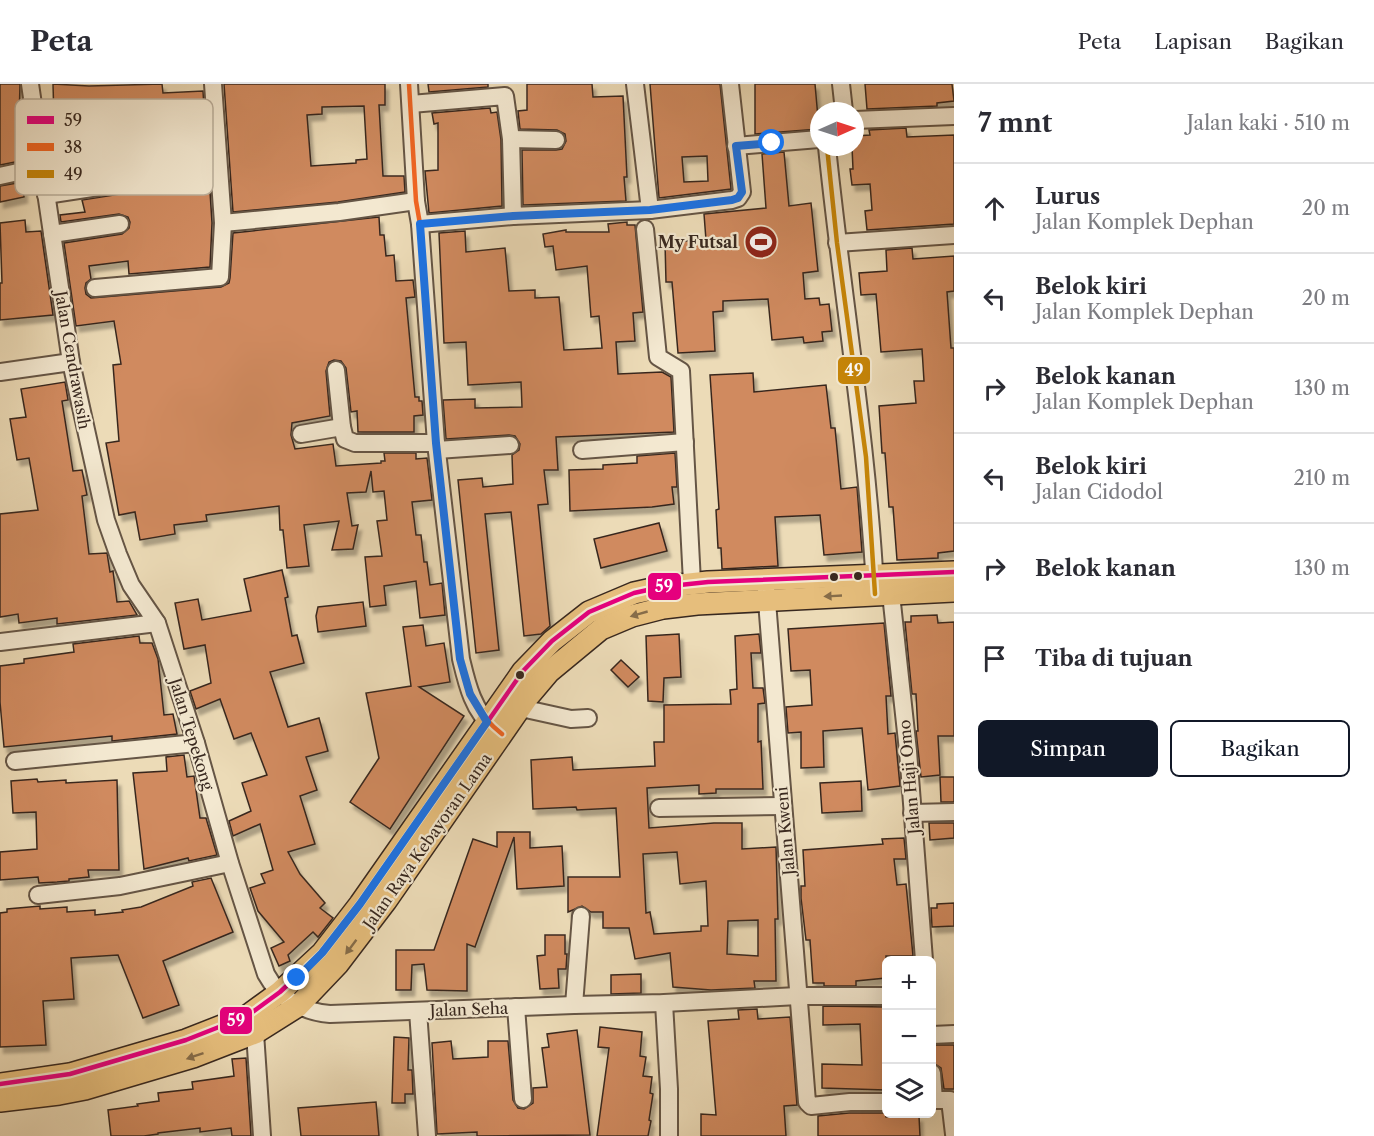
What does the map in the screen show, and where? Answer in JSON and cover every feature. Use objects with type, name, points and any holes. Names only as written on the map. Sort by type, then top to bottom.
[{"type":"main road","name":"Jalan Raya Kebayoran Lama","points":[[880,587],[954,572]]},
{"type":"main road","name":"Jalan Raya Kebayoran Lama","points":[[3,1092],[186,1040],[251,1025],[298,1006],[338,964],[387,901],[495,728],[524,671],[552,641],[580,619],[608,603],[634,593],[692,582],[766,589],[880,587],[954,591]]},
{"type":"main road","name":"Jalan Raya Kebayoran Lama","points":[[251,1025],[280,992],[322,953],[495,728],[521,708],[549,672],[600,629],[632,616],[766,589]]},
{"type":"street","name":"Jalan Cendrawasih","points":[[30,84],[32,99]]},
{"type":"street","points":[[95,288],[220,277],[223,223],[213,84]]},
{"type":"street","points":[[409,84],[436,446],[460,659],[470,694],[495,728]]},
{"type":"street","points":[[635,84],[650,210]]},
{"type":"street","points":[[420,224],[513,216],[650,210],[738,198],[742,192],[730,84]]},
{"type":"street","points":[[842,84],[843,102]]},
{"type":"street","points":[[411,104],[505,90],[511,139],[513,216]]},
{"type":"street","points":[[864,120],[954,116]]},
{"type":"street","points":[[511,139],[556,140]]},
{"type":"street","points":[[736,146],[810,140]]},
{"type":"street","name":"Jalan Haji Omo","points":[[829,156],[837,243],[866,457],[880,587],[908,751],[924,956]]},
{"type":"street","points":[[0,176],[15,173]]},
{"type":"street","name":"Jalan Cendrawasih","points":[[46,195],[71,362],[106,520],[131,585],[157,623]]},
{"type":"street","points":[[223,223],[339,212],[416,201]]},
{"type":"street","points":[[52,234],[120,224]]},
{"type":"street","points":[[645,229],[658,357],[681,371],[692,582]]},
{"type":"street","points":[[837,243],[954,235]]},
{"type":"street","points":[[0,372],[71,362]]},
{"type":"street","points":[[336,370],[345,439],[355,443],[436,446],[510,445]]},
{"type":"street","points":[[301,434],[342,427]]},
{"type":"street","points":[[582,450],[685,442]]},
{"type":"street","name":"Jalan Kweni","points":[[766,589],[805,1090],[808,1104],[811,1106],[882,1102]]},
{"type":"street","points":[[0,642],[157,623]]},
{"type":"street","name":"Jalan Tepekong","points":[[157,623],[266,974],[271,984],[280,992]]},
{"type":"street","points":[[521,708],[571,719],[588,718]]},
{"type":"street","points":[[15,761],[196,743]]},
{"type":"street","points":[[659,808],[783,806]]},
{"type":"street","points":[[912,813],[954,812]]},
{"type":"street","points":[[38,895],[120,886],[230,863]]},
{"type":"street","points":[[574,1005],[581,916]]},
{"type":"street","name":"Jalan Seha","points":[[280,992],[298,1006],[330,1014],[664,1003],[798,996]]},
{"type":"street","points":[[798,996],[882,996]]},
{"type":"street","points":[[664,1003],[669,1136]]},
{"type":"street","points":[[516,1007],[522,1099]]},
{"type":"street","points":[[418,1011],[427,1136]]},
{"type":"street","points":[[251,1025],[262,1136]]},
{"type":"street","points":[[936,1035],[954,1034]]},
{"type":"street","points":[[936,1100],[950,1100],[954,1134]]},
{"type":"building","points":[[0,84],[20,84],[20,99],[15,99],[15,162],[0,165]]},
{"type":"building","points":[[53,84],[89,86],[162,84],[163,93],[203,91],[203,99],[53,99]]},
{"type":"building","points":[[224,84],[385,84],[385,105],[379,105],[383,176],[404,176],[405,192],[338,202],[233,212]],"holes":[[[364,106],[367,159],[356,160],[356,163],[311,166],[307,115],[322,114],[322,107]]]},
{"type":"building","points":[[428,84],[488,84],[488,87],[429,92]]},
{"type":"building","points":[[527,84],[592,84],[593,97],[623,96],[626,201],[523,205],[522,150],[562,149],[566,141],[565,134],[557,130],[520,129],[518,111],[527,110]]},
{"type":"building","points":[[650,84],[720,84],[731,189],[659,198]],"holes":[[[707,156],[708,181],[684,182],[682,157]]]},
{"type":"building","points":[[755,84],[815,84],[817,102],[810,102],[810,130],[755,134]]},
{"type":"building","points":[[865,84],[952,84],[954,101],[937,103],[937,106],[867,109]]},
{"type":"building","points":[[490,108],[491,113],[497,112],[501,140],[502,206],[429,213],[425,171],[438,170],[438,123],[434,124],[432,113]]},
{"type":"building","points":[[906,128],[907,137],[954,135],[954,224],[867,230],[865,211],[872,210],[870,184],[852,185],[850,169],[853,169],[852,156],[864,156],[864,135],[870,135],[869,130]]},
{"type":"building","points":[[784,152],[789,206],[811,203],[818,271],[803,273],[805,299],[819,298],[820,305],[829,304],[832,331],[822,332],[823,341],[804,343],[803,337],[772,340],[768,299],[723,301],[723,311],[713,312],[715,351],[678,353],[672,282],[666,282],[665,242],[706,240],[704,214],[766,208],[762,154]]},
{"type":"building","points":[[15,183],[15,195],[24,195],[24,197],[0,202],[0,186]]},
{"type":"building","points":[[114,195],[210,195],[212,223],[210,267],[129,274],[128,261],[89,266],[91,279],[86,283],[85,288],[86,294],[91,298],[221,287],[229,283],[233,233],[379,217],[380,235],[384,235],[386,256],[394,255],[396,281],[413,280],[415,297],[406,298],[415,397],[419,397],[419,401],[422,401],[423,415],[414,416],[414,432],[358,432],[357,411],[351,412],[346,368],[341,361],[334,360],[329,362],[326,371],[330,416],[292,423],[291,435],[295,449],[333,444],[336,466],[381,463],[385,461],[384,453],[416,453],[416,459],[427,458],[432,500],[412,502],[416,535],[421,535],[424,562],[427,562],[430,585],[442,583],[445,615],[420,618],[416,581],[384,586],[386,605],[370,607],[365,557],[382,556],[377,521],[387,520],[384,491],[373,492],[371,471],[366,492],[347,493],[352,526],[358,525],[353,549],[332,550],[339,521],[304,525],[309,566],[287,568],[283,530],[280,530],[279,506],[206,515],[207,521],[174,525],[175,534],[140,540],[135,512],[119,515],[106,443],[119,441],[113,365],[121,364],[114,321],[76,326],[64,243],[122,234],[129,228],[130,222],[128,217],[119,214],[61,222],[60,215],[85,212],[82,200]]},
{"type":"building","points":[[25,220],[26,232],[41,231],[53,315],[0,320],[0,283],[2,283],[0,223]]},
{"type":"building","points":[[627,222],[627,225],[635,225],[643,312],[633,313],[635,341],[616,342],[618,374],[662,372],[671,377],[674,432],[556,437],[558,470],[544,470],[548,504],[538,505],[550,626],[541,634],[524,636],[511,512],[485,514],[499,650],[476,653],[458,480],[482,478],[483,487],[513,484],[512,455],[519,450],[520,444],[515,436],[509,435],[446,439],[443,400],[475,399],[475,408],[522,407],[521,382],[468,385],[466,342],[444,343],[439,233],[465,231],[466,252],[505,248],[509,291],[535,290],[535,298],[559,297],[564,350],[602,348],[599,316],[591,317],[587,266],[556,270],[553,246],[545,247],[543,234],[566,230],[566,232],[609,232],[608,224]]},
{"type":"building","points":[[912,248],[913,259],[954,256],[954,291],[947,292],[951,348],[954,348],[954,551],[938,553],[938,558],[897,560],[893,507],[889,507],[885,453],[882,453],[879,406],[916,403],[914,381],[924,381],[922,349],[881,352],[876,294],[861,295],[859,273],[887,271],[886,250]]},
{"type":"building","points":[[753,373],[754,392],[826,385],[831,428],[835,428],[841,489],[857,487],[862,552],[824,555],[820,515],[775,517],[778,566],[722,569],[721,548],[718,548],[716,510],[719,509],[710,375]]},
{"type":"building","points":[[65,382],[68,400],[62,401],[73,471],[82,470],[87,495],[82,496],[89,554],[107,553],[110,572],[113,571],[117,602],[129,601],[137,615],[57,624],[57,618],[19,623],[18,614],[0,617],[0,514],[38,510],[29,458],[17,460],[10,419],[26,417],[21,389]]},
{"type":"building","points":[[675,453],[677,487],[672,487],[674,504],[570,511],[569,470],[603,469],[603,465],[637,463],[637,456]]},
{"type":"building","points":[[659,523],[667,551],[601,568],[594,539]]},
{"type":"building","points":[[282,570],[288,597],[285,598],[292,636],[297,635],[304,663],[270,672],[288,727],[319,718],[328,751],[306,757],[317,790],[300,796],[315,844],[288,852],[300,874],[325,903],[320,908],[333,918],[318,937],[313,932],[288,955],[290,961],[279,966],[271,948],[284,942],[258,911],[250,888],[265,883],[261,874],[273,870],[260,824],[233,836],[229,821],[251,811],[242,783],[267,775],[251,733],[234,739],[220,699],[196,709],[190,691],[211,683],[205,645],[184,649],[175,603],[198,599],[202,620],[251,611],[244,579]]},
{"type":"building","points":[[363,602],[366,626],[318,632],[316,616],[318,607]]},
{"type":"building","points":[[937,615],[938,623],[954,622],[954,736],[938,736],[940,775],[921,777],[916,731],[918,731],[916,694],[912,694],[905,622],[911,622],[911,616]]},
{"type":"building","points":[[884,623],[891,696],[886,696],[888,734],[895,733],[900,786],[868,790],[862,728],[823,731],[824,767],[801,768],[801,732],[788,733],[786,707],[812,705],[810,670],[791,671],[788,629]]},
{"type":"building","points":[[423,625],[426,646],[444,643],[450,682],[419,687],[464,716],[390,829],[350,802],[379,758],[366,693],[411,686],[403,627]]},
{"type":"building","points":[[679,634],[681,677],[664,678],[663,702],[648,701],[646,636]]},
{"type":"building","points":[[759,634],[761,653],[751,653],[753,688],[763,688],[765,703],[758,704],[758,742],[761,741],[763,789],[716,789],[716,793],[699,794],[699,785],[647,788],[649,828],[742,823],[742,849],[776,847],[778,919],[775,919],[776,981],[754,981],[755,988],[711,990],[673,987],[670,953],[635,959],[629,928],[603,928],[603,912],[591,912],[582,906],[568,912],[568,877],[620,877],[616,808],[533,809],[531,760],[572,757],[573,770],[655,766],[654,742],[664,742],[664,705],[731,704],[730,690],[737,689],[735,636]],"holes":[[[677,852],[680,884],[706,881],[708,926],[701,926],[701,931],[654,934],[650,912],[646,913],[643,854]],[[758,920],[758,956],[727,954],[728,921]]]},
{"type":"building","points":[[139,636],[140,643],[152,643],[158,659],[164,715],[173,714],[177,734],[112,741],[112,736],[4,747],[0,666],[24,663],[24,659],[74,652],[73,644]]},
{"type":"building","points":[[621,660],[639,677],[628,687],[611,670]]},
{"type":"building","points":[[184,755],[187,777],[194,776],[200,818],[206,818],[217,855],[189,861],[188,858],[144,869],[133,773],[167,771],[166,757]]},
{"type":"building","points":[[940,777],[954,777],[954,802],[941,802]]},
{"type":"building","points":[[37,779],[38,782],[66,780],[66,783],[117,780],[119,870],[88,870],[89,877],[69,879],[69,881],[39,883],[38,877],[0,880],[0,852],[37,849],[36,812],[13,813],[11,781]]},
{"type":"building","points":[[861,781],[862,811],[822,813],[820,783]]},
{"type":"building","points":[[929,823],[954,823],[954,838],[930,840]]},
{"type":"building","points":[[497,832],[530,832],[530,848],[562,846],[564,886],[517,889],[514,837],[475,947],[467,944],[467,991],[427,990],[424,964],[412,965],[411,990],[396,990],[396,950],[434,950],[473,839],[497,847]]},
{"type":"building","points":[[904,838],[906,859],[894,859],[897,885],[906,884],[913,956],[882,956],[882,978],[856,981],[856,986],[824,986],[824,983],[813,983],[810,940],[806,940],[801,898],[801,886],[805,886],[803,850],[883,844],[882,839]]},
{"type":"building","points":[[211,878],[233,932],[163,961],[179,1005],[143,1018],[118,955],[71,958],[74,999],[43,1001],[46,1045],[0,1047],[0,913],[7,912],[7,909],[40,906],[40,909],[67,907],[67,912],[95,910],[95,915],[123,912],[122,910],[141,907],[193,886],[192,882]]},
{"type":"building","points":[[954,903],[954,926],[932,927],[931,908],[937,908],[937,904]]},
{"type":"building","points":[[545,935],[565,935],[566,969],[558,969],[559,988],[540,989],[537,956],[545,955]]},
{"type":"building","points":[[641,974],[641,993],[611,994],[611,975]]},
{"type":"building","points":[[823,1006],[882,1007],[882,1090],[822,1088],[822,1064],[862,1065],[860,1024],[823,1025]]},
{"type":"building","points":[[757,1009],[758,1019],[790,1017],[797,1105],[784,1106],[786,1136],[701,1136],[701,1114],[716,1115],[708,1021],[739,1019],[738,1010]]},
{"type":"building","points":[[600,1027],[642,1032],[640,1056],[646,1057],[643,1076],[652,1077],[650,1093],[653,1094],[648,1136],[597,1136],[609,1048],[598,1047]]},
{"type":"building","points":[[577,1030],[590,1135],[477,1136],[477,1132],[437,1134],[432,1043],[451,1041],[453,1059],[488,1057],[488,1041],[508,1041],[513,1100],[518,1108],[524,1109],[533,1103],[533,1088],[547,1087],[542,1048],[549,1047],[547,1034]]},
{"type":"building","points":[[394,1037],[409,1038],[408,1070],[412,1070],[413,1094],[405,1094],[405,1103],[392,1103]]},
{"type":"building","points":[[936,1045],[954,1045],[954,1089],[944,1089],[941,1068],[936,1065]]},
{"type":"building","points":[[246,1058],[251,1136],[232,1136],[231,1128],[200,1132],[200,1128],[144,1136],[111,1136],[108,1110],[159,1101],[158,1093],[193,1089],[192,1082],[234,1076],[232,1059]]},
{"type":"building","points":[[376,1102],[379,1136],[301,1136],[298,1108]]},
{"type":"building","points":[[882,1113],[882,1118],[919,1118],[920,1136],[818,1136],[818,1116]]},
{"type":"transit line","name":"38","points":[[409,84],[436,443],[461,659],[474,701],[485,718],[502,734]]},
{"type":"transit line","name":"49","points":[[828,156],[837,243],[866,457],[875,594]]},
{"type":"transit line","name":"59","points":[[0,1084],[70,1074],[186,1040],[247,1016],[280,992],[322,953],[360,904],[523,671],[552,641],[589,612],[634,593],[661,587],[708,582],[954,572]]},
{"type":"place","name":"My Futsal","points":[[761,242]]},
{"type":"route","points":[[297,978],[322,953],[360,904],[487,722],[470,694],[460,659],[436,443],[420,224],[513,216],[650,210],[732,200],[738,198],[742,192],[736,146],[772,143]]}]
